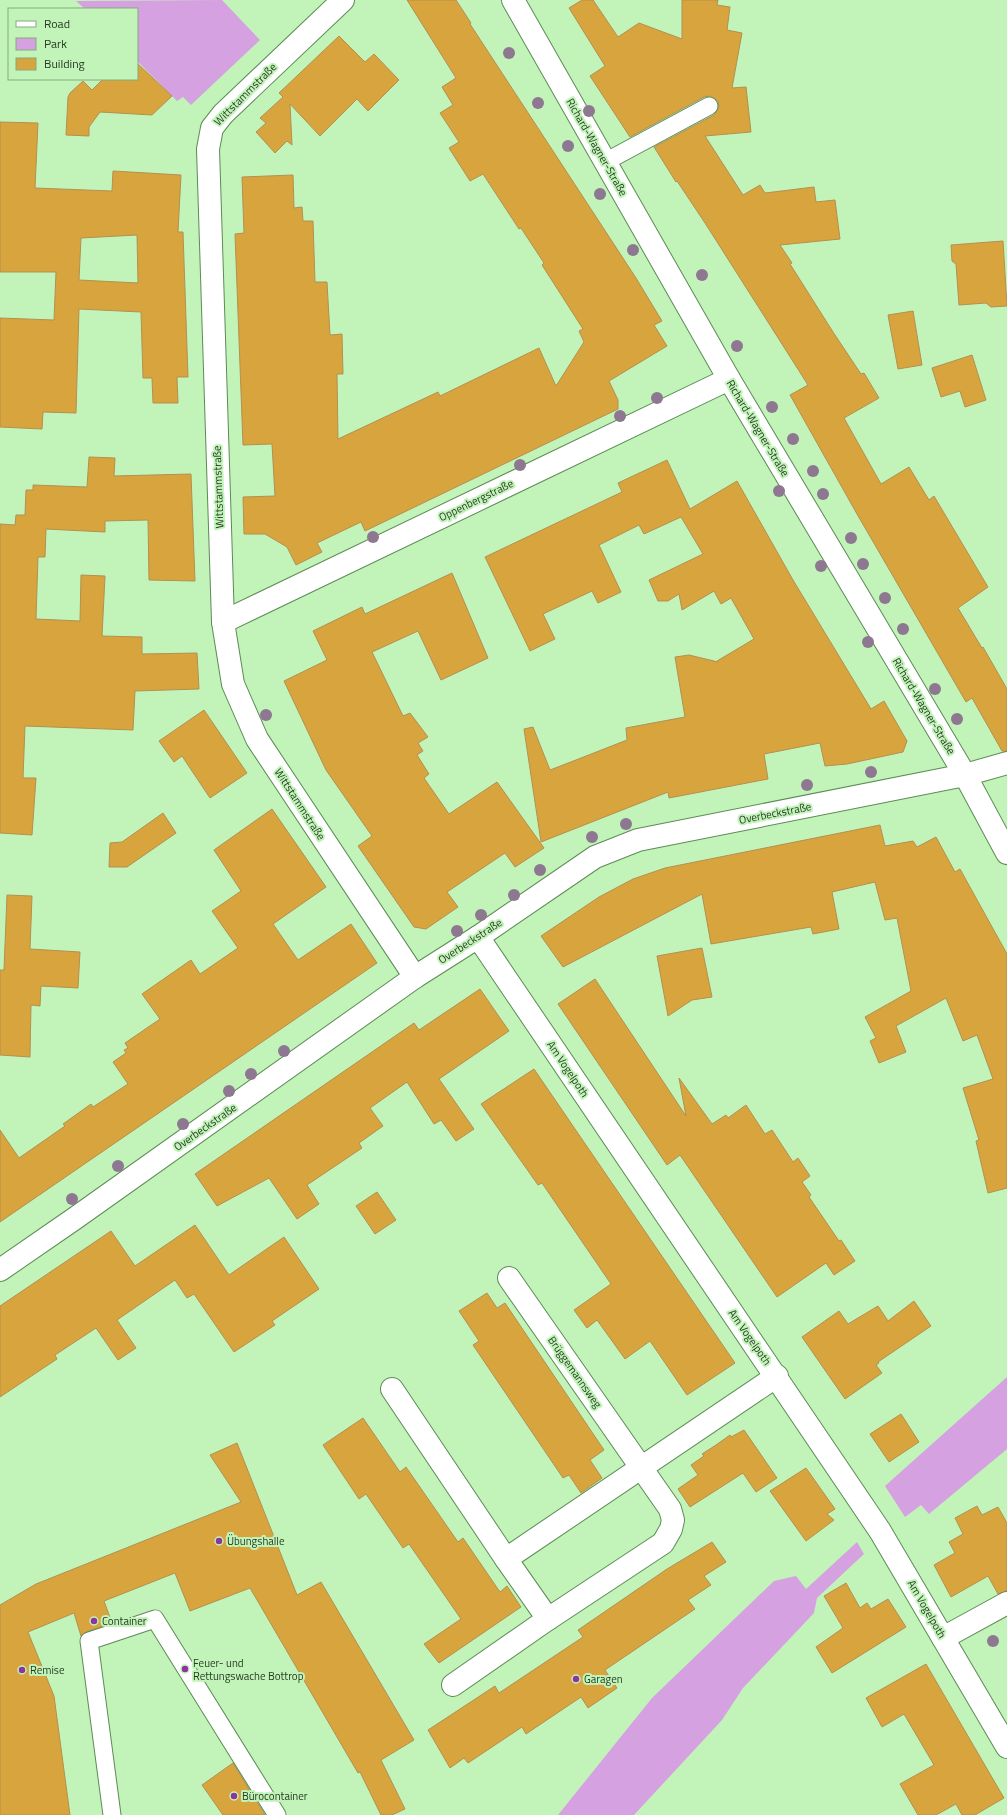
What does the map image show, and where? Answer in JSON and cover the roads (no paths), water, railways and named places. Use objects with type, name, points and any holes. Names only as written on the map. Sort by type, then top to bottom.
[{"type":"street","name":"Wittstammstraße","points":[[343,0],[223,114],[212,128],[208,149],[222,622],[233,684],[257,738],[415,977]]},
{"type":"street","name":"Richard-Wagner-Straße","points":[[513,0],[729,379],[965,775],[1007,853]]},
{"type":"street","name":"Oppenbergstraße","points":[[222,622],[729,379]]},
{"type":"street","name":"Overbeckstraße","points":[[0,1270],[415,977],[478,937],[595,857],[638,840],[965,775],[1007,763]]},
{"type":"street","name":"Am Vogelpoth","points":[[478,937],[777,1376],[880,1531],[1007,1747]]},
{"type":"street","name":"Brüggemannsweg","points":[[453,1685],[548,1619],[663,1543],[668,1537],[673,1520],[670,1510],[642,1466],[509,1278]]},
{"type":"street","points":[[506,1558],[777,1376]]},
{"type":"street","points":[[392,1389],[548,1619]]},
{"type":"street","points":[[944,1638],[1007,1603]]},
{"type":"lane","points":[[605,162],[709,106]]},
{"type":"lane","points":[[112,1815],[89,1641],[155,1619],[277,1815]]},
{"type":"place","name":"Übungshalle","points":[[219,1541]]},
{"type":"place","name":"Container","points":[[94,1621]]},
{"type":"place","name":"Feuer- und Rettungswache Bottrop","points":[[185,1669]]},
{"type":"place","name":"Remise","points":[[22,1670]]},
{"type":"place","name":"Garagen","points":[[576,1679]]},
{"type":"place","name":"Bürocontainer","points":[[234,1796]]}]
